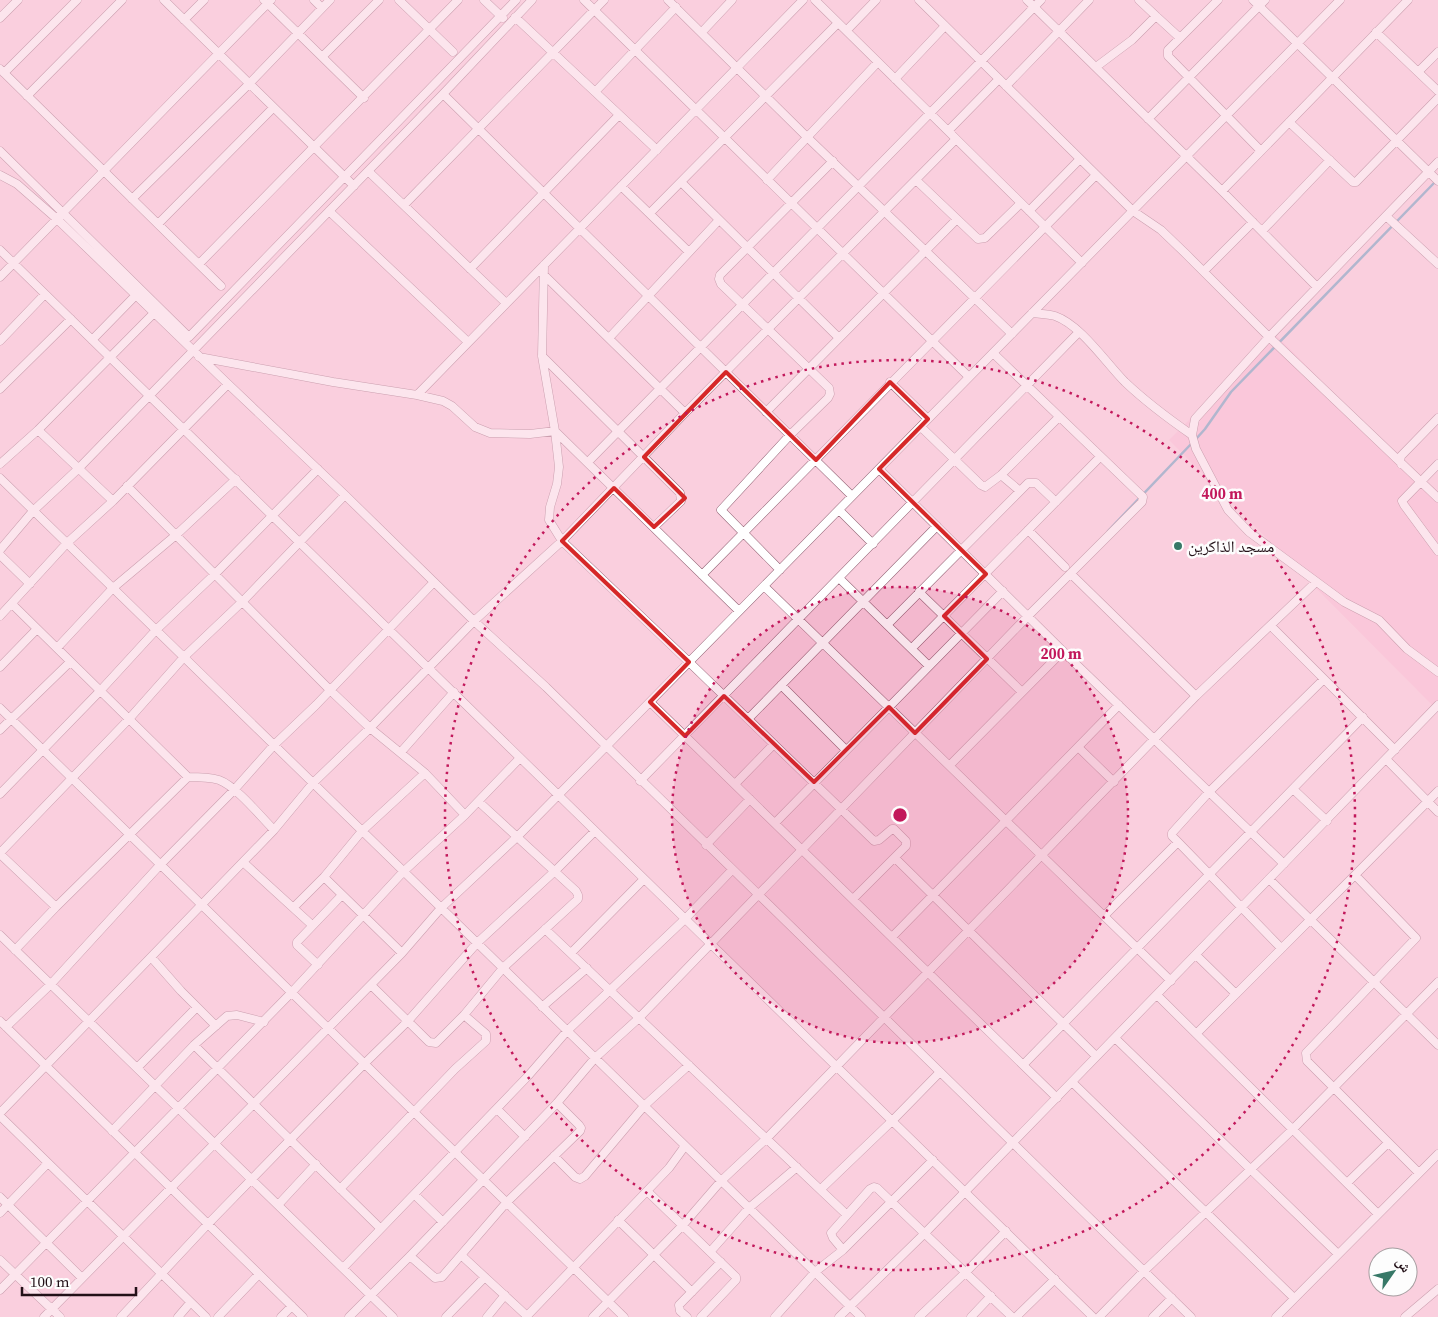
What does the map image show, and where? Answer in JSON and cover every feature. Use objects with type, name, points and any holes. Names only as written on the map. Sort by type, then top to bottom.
[{"type":"street","points":[[0,18],[18,0]]},
{"type":"street","points":[[77,0],[2,71],[221,286]]},
{"type":"street","points":[[27,96],[122,0]]},
{"type":"street","points":[[164,0],[354,186]]},
{"type":"street","points":[[184,20],[204,0]]},
{"type":"street","points":[[314,0],[322,8]]},
{"type":"street","points":[[132,199],[249,84],[330,0]]},
{"type":"street","points":[[323,56],[379,0]]},
{"type":"street","points":[[399,0],[453,52]]},
{"type":"street","points":[[199,264],[364,98],[458,0]]},
{"type":"street","points":[[484,0],[509,24]]},
{"type":"street","points":[[0,151],[189,337],[516,0]]},
{"type":"street","points":[[0,550],[33,511],[78,469],[150,396],[196,354],[329,211],[532,0]]},
{"type":"street","points":[[584,0],[969,377]]},
{"type":"street","points":[[404,205],[604,0]]},
{"type":"street","points":[[668,0],[1012,334]]},
{"type":"street","points":[[702,32],[732,0]]},
{"type":"street","points":[[417,395],[803,0]]},
{"type":"street","points":[[815,0],[1082,263]]},
{"type":"street","points":[[846,30],[876,0]]},
{"type":"street","points":[[919,0],[1133,211],[1161,230],[1268,337],[1438,498]]},
{"type":"street","points":[[1027,0],[1317,287]]},
{"type":"street","points":[[588,462],[1041,0]]},
{"type":"street","points":[[1006,86],[1089,0]]},
{"type":"street","points":[[1139,0],[1180,38]]},
{"type":"street","points":[[1218,0],[1168,50],[1168,56],[1261,150]]},
{"type":"street","points":[[1253,0],[1438,181]]},
{"type":"street","points":[[1148,119],[1265,0]]},
{"type":"street","points":[[44,1317],[371,985],[441,908],[518,836],[1340,0]]},
{"type":"street","points":[[1222,191],[1407,0]]},
{"type":"street","points":[[0,277],[219,54],[268,1],[364,98]]},
{"type":"street","points":[[595,92],[676,7]]},
{"type":"street","points":[[1096,67],[1132,40],[1156,16]]},
{"type":"street","points":[[516,17],[657,150]]},
{"type":"street","points":[[650,213],[838,23]]},
{"type":"street","points":[[895,79],[945,26]]},
{"type":"street","points":[[1376,32],[1438,91]]},
{"type":"street","points":[[1418,72],[1438,52]]},
{"type":"street","points":[[767,180],[878,62]]},
{"type":"street","points":[[948,131],[998,79]]},
{"type":"street","points":[[443,94],[852,496]]},
{"type":"street","points":[[1289,122],[1352,182],[1356,182],[1438,98]]},
{"type":"street","points":[[158,224],[273,108]]},
{"type":"street","points":[[470,269],[619,114]]},
{"type":"street","points":[[206,1317],[0,1115],[274,830],[313,783],[370,728],[474,621],[562,541],[685,413],[956,139]]},
{"type":"street","points":[[1029,211],[1080,159]]},
{"type":"street","points":[[1262,231],[1330,160]]},
{"type":"street","points":[[780,570],[722,512],[722,507],[828,398],[830,394],[829,388],[721,284],[719,279],[720,275],[833,161]]},
{"type":"street","points":[[1438,162],[1268,337],[1194,419],[1192,435],[1196,449],[1228,510],[1249,532],[1344,602],[1379,620],[1407,648],[1438,672]]},
{"type":"street","points":[[368,171],[506,303]]},
{"type":"street","points":[[0,175],[17,184],[57,219],[196,354],[346,495],[474,621],[546,687],[605,747],[1191,1317]]},
{"type":"street","points":[[702,574],[1096,175]]},
{"type":"street","points":[[916,180],[978,239],[985,238],[1021,203]]},
{"type":"street","points":[[681,182],[839,338]]},
{"type":"street","points":[[621,186],[690,252]]},
{"type":"street","points":[[329,211],[468,342]]},
{"type":"street","points":[[1386,216],[1437,262]]},
{"type":"street","points":[[766,412],[957,219]]},
{"type":"street","points":[[609,338],[719,220]]},
{"type":"street","points":[[1204,271],[1253,222]]},
{"type":"street","points":[[0,250],[1093,1317]]},
{"type":"street","points":[[544,264],[542,356],[559,467],[557,484],[550,507],[550,520],[562,541],[874,841],[879,840],[890,830],[894,829],[907,844],[853,900]]},
{"type":"street","points":[[543,274],[685,413]]},
{"type":"street","points":[[0,341],[45,294]]},
{"type":"street","points":[[92,340],[136,296]]},
{"type":"street","points":[[0,464],[38,430],[154,313]]},
{"type":"street","points":[[1032,313],[1056,316],[1070,324],[1125,381],[1163,415],[1192,435]]},
{"type":"street","points":[[0,388],[72,320]]},
{"type":"street","points":[[640,781],[1079,332]]},
{"type":"street","points":[[349,1317],[525,1137],[595,1058],[639,1018],[1028,616],[1143,500],[1143,497],[993,353]]},
{"type":"street","points":[[196,354],[333,382],[417,395],[447,403],[482,431],[501,434],[530,434],[555,431]]},
{"type":"street","points":[[542,356],[680,493],[681,502],[654,527]]},
{"type":"street","points":[[890,382],[928,419]]},
{"type":"street","points":[[0,616],[66,543],[113,501],[228,384]]},
{"type":"street","points":[[921,426],[985,487],[1002,475],[1059,417]]},
{"type":"street","points":[[1401,464],[1401,456],[1438,418]]},
{"type":"street","points":[[38,430],[113,501]]},
{"type":"street","points":[[555,431],[739,611]]},
{"type":"street","points":[[912,648],[1100,456]]},
{"type":"street","points":[[1438,464],[1402,501],[1438,551]]},
{"type":"street","points":[[0,794],[156,630],[215,574],[318,469]]},
{"type":"street","points":[[879,469],[1118,705],[1284,864]]},
{"type":"street","points":[[1002,475],[1020,491]]},
{"type":"street","points":[[0,478],[861,1317]]},
{"type":"street","points":[[57,648],[113,588],[176,535],[236,480]]},
{"type":"street","points":[[887,625],[1028,484],[1036,483],[1056,502]]},
{"type":"street","points":[[127,486],[330,690],[370,728],[424,773],[465,815]]},
{"type":"street","points":[[56,907],[0,854],[129,719],[184,657],[243,601],[346,495]]},
{"type":"street","points":[[838,510],[873,544]]},
{"type":"street","points":[[748,719],[937,526]]},
{"type":"street","points":[[1028,530],[1065,567]]},
{"type":"street","points":[[0,555],[30,584]]},
{"type":"street","points":[[1071,574],[1196,696]]},
{"type":"street","points":[[839,578],[929,666]]},
{"type":"street","points":[[303,1317],[3,1024],[51,984],[274,745],[434,582]]},
{"type":"street","points":[[593,1317],[683,1225],[721,1181],[767,1138],[1196,696],[1316,582]]},
{"type":"street","points":[[764,586],[1171,981]]},
{"type":"street","points":[[775,823],[1003,591]]},
{"type":"street","points":[[919,592],[1022,692]]},
{"type":"street","points":[[12,604],[188,777]]},
{"type":"street","points":[[1271,626],[1395,750]]},
{"type":"street","points":[[0,667],[37,629]]},
{"type":"street","points":[[950,765],[1064,651]]},
{"type":"street","points":[[0,730],[70,662]]},
{"type":"street","points":[[1281,948],[1172,836],[1173,830],[1324,679]]},
{"type":"street","points":[[781,685],[846,750]]},
{"type":"street","points":[[400,752],[454,692]]},
{"type":"street","points":[[650,702],[1057,1098]]},
{"type":"street","points":[[892,938],[1118,705]]},
{"type":"street","points":[[839,1317],[925,1234],[1438,705]]},
{"type":"street","points":[[0,708],[624,1317]]},
{"type":"street","points":[[1023,1065],[1363,717]]},
{"type":"street","points":[[735,784],[774,744]]},
{"type":"street","points":[[1078,747],[1114,782]]},
{"type":"street","points":[[0,1290],[264,1022],[403,872],[479,802],[520,758]]},
{"type":"street","points":[[1386,759],[1438,812]]},
{"type":"street","points":[[294,907],[324,877],[362,831],[424,773]]},
{"type":"street","points":[[15,950],[188,777],[203,777],[225,783],[274,830]]},
{"type":"street","points":[[1293,789],[1326,821]]},
{"type":"street","points":[[1197,1033],[1438,791]]},
{"type":"street","points":[[706,845],[750,799]]},
{"type":"street","points":[[371,985],[433,1044],[436,1043],[464,1015],[503,968],[578,899],[576,891],[479,802]]},
{"type":"street","points":[[121,1317],[207,1224],[408,1021],[477,943],[595,831]]},
{"type":"street","points":[[1104,916],[1178,842]]},
{"type":"street","points":[[895,858],[1096,1056]]},
{"type":"street","points":[[243,862],[312,924]]},
{"type":"street","points":[[343,1268],[497,1109],[567,1032],[686,918],[732,870]]},
{"type":"street","points":[[1356,875],[1416,938],[1306,1053],[1307,1061],[1419,1173]]},
{"type":"street","points":[[324,877],[402,953]]},
{"type":"street","points":[[571,953],[644,879]]},
{"type":"street","points":[[1270,879],[1438,1045]]},
{"type":"street","points":[[318,965],[297,943],[312,924],[342,895]]},
{"type":"street","points":[[545,929],[847,1215]]},
{"type":"street","points":[[0,935],[88,1022],[156,1084],[251,1180],[393,1317]]},
{"type":"street","points":[[1196,955],[1236,994]]},
{"type":"street","points":[[151,957],[216,1026]]},
{"type":"street","points":[[542,1007],[587,968]]},
{"type":"street","points":[[1099,1317],[1143,1272],[1333,1089],[1438,982]]},
{"type":"street","points":[[1157,995],[1378,1214]]},
{"type":"street","points":[[137,1068],[197,1007]]},
{"type":"street","points":[[112,1131],[194,1045],[216,1026],[232,1015],[264,1022]]},
{"type":"street","points":[[340,1188],[455,1069],[486,1041],[486,1034],[464,1015]]},
{"type":"street","points":[[1115,1038],[1338,1254]]},
{"type":"street","points":[[194,1045],[380,1228]]},
{"type":"street","points":[[554,1156],[575,1177],[580,1179],[585,1176],[644,1106],[689,1065]]},
{"type":"street","points":[[821,1189],[940,1072]]},
{"type":"street","points":[[1072,1082],[1294,1298]]},
{"type":"street","points":[[410,1256],[435,1278],[440,1278],[506,1203],[581,1128],[557,1103]]},
{"type":"street","points":[[497,1109],[525,1137]]},
{"type":"street","points":[[1347,1183],[1388,1143]]},
{"type":"street","points":[[462,1255],[526,1317],[670,1168],[685,1146]]},
{"type":"street","points":[[1276,1317],[1438,1154]]},
{"type":"street","points":[[775,1317],[815,1272],[843,1250],[933,1160]]},
{"type":"street","points":[[0,1213],[48,1163]]},
{"type":"street","points":[[278,1205],[316,1164]]},
{"type":"street","points":[[710,1252],[749,1208],[797,1168]]},
{"type":"street","points":[[843,1250],[831,1236],[831,1233],[870,1189],[878,1188],[1012,1317]]},
{"type":"street","points":[[647,1191],[735,1275],[736,1280],[701,1317]]},
{"type":"street","points":[[414,1195],[443,1222]]},
{"type":"street","points":[[0,1197],[82,1278]]},
{"type":"street","points":[[618,1220],[692,1292]]},
{"type":"street","points":[[919,1317],[1006,1231]]},
{"type":"street","points":[[0,1260],[60,1317]]},
{"type":"street","points":[[687,1317],[678,1308],[720,1262]]},
{"type":"street","points":[[218,1317],[259,1274]]},
{"type":"street","points":[[446,1317],[485,1277]]},
{"type":"street","points":[[1016,1317],[1055,1279]]},
{"type":"street","points":[[1405,1317],[1438,1289]]},
{"type":"street","points":[[487,1317],[505,1295]]},
{"type":"street","points":[[971,1317],[991,1296]]},
{"type":"street","points":[[1153,1317],[1172,1298]]},
{"type":"street","points":[[178,1317],[190,1303]]},
{"type":"street","points":[[281,1317],[292,1306]]},
{"type":"street","points":[[707,1310],[713,1317]]},
{"type":"highlighted area","points":[[726,372],[816,460],[890,382],[928,419],[879,469],[986,574],[944,616],[987,659],[915,733],[889,707],[814,782],[724,696],[685,736],[650,702],[689,662],[562,541],[614,488],[654,527],[685,498],[644,457]]},
{"type":"shaded area","points":[[1275,334],[1438,498],[1438,711],[1169,440]]},
{"type":"waterway","points":[[1196,439],[1231,392],[1435,182]]},
{"type":"waterway","points":[[1108,531],[1192,443]]},
{"type":"place","name":"مسجد الذاكرين","points":[[1178,546]]}]
